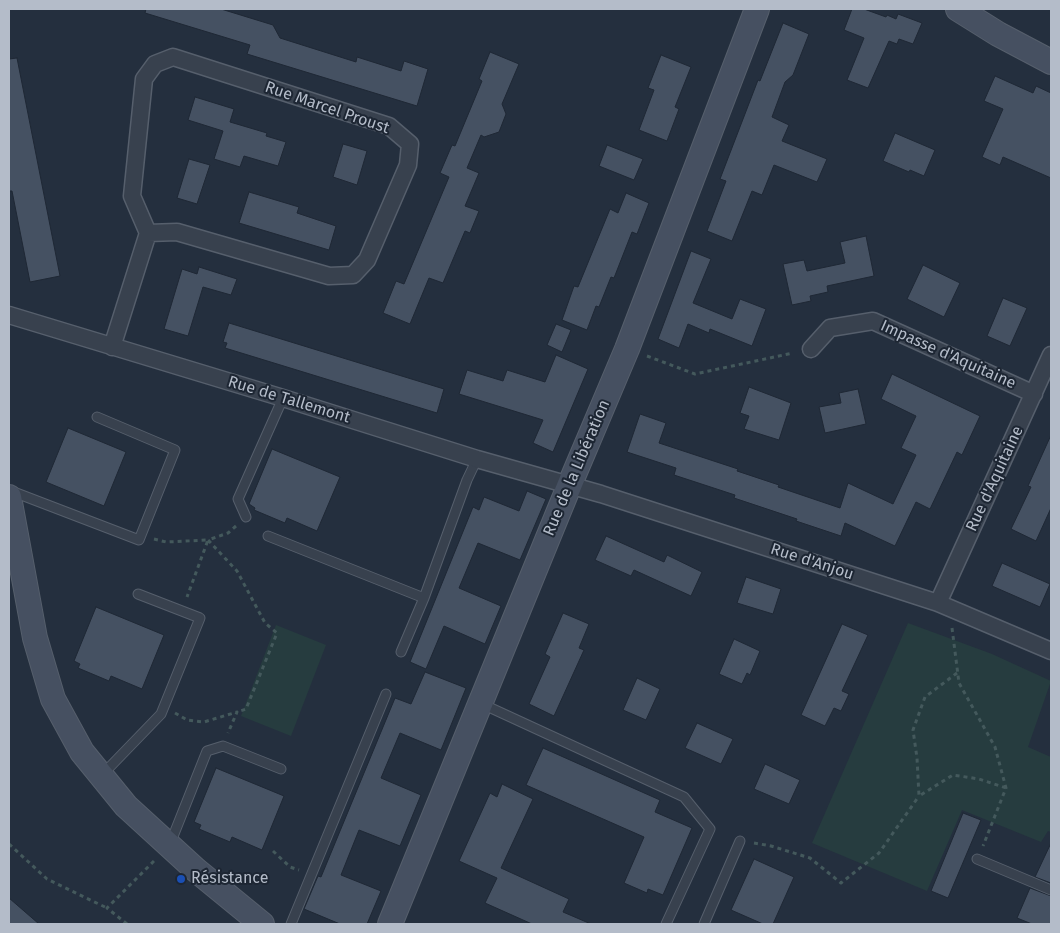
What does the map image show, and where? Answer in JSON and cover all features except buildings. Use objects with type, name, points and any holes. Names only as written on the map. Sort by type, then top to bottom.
[{"type":"street","name":"Rue de la Libération","points":[[390,924],[569,485],[627,349],[757,9]]},
{"type":"street","points":[[958,9],[998,34],[1051,62]]},
{"type":"street","name":"Rue Marcel Proust","points":[[173,57],[390,126],[410,144],[408,165],[367,260],[353,275],[329,276],[177,232],[148,233],[132,196],[144,78],[154,64],[173,57]]},
{"type":"street","points":[[112,347],[148,233]]},
{"type":"street","name":"Rue de Tallemont","points":[[9,315],[477,459],[569,485]]},
{"type":"street","name":"Impasse d'Aquitaine","points":[[811,349],[830,328],[873,321],[1034,394]]},
{"type":"street","name":"Rue d'Aquitaine","points":[[938,603],[1051,355]]},
{"type":"street","name":"Rue d'Anjou","points":[[569,485],[938,603],[1051,651]]},
{"type":"street","points":[[9,497],[35,638],[53,700],[82,752],[126,806],[169,846],[262,924]]},
{"type":"lane","points":[[246,517],[238,499],[283,398]]},
{"type":"lane","points":[[9,490],[139,540],[175,450],[97,417]]},
{"type":"lane","points":[[401,652],[424,598],[467,480],[477,459]]},
{"type":"lane","points":[[268,536],[424,598]]},
{"type":"lane","points":[[101,776],[160,714],[200,618],[138,594]]},
{"type":"lane","points":[[291,924],[386,694]]},
{"type":"lane","points":[[480,703],[684,796],[710,830],[666,924]]},
{"type":"lane","points":[[169,846],[207,751],[223,746],[281,769]]},
{"type":"lane","points":[[704,924],[740,842]]},
{"type":"lane","points":[[977,859],[1051,890]]},
{"type":"path","points":[[627,349],[695,374],[811,349]]},
{"type":"path","points":[[141,536],[166,542],[208,540]]},
{"type":"path","points":[[182,611],[208,540]]},
{"type":"path","points":[[164,706],[187,720],[204,722],[246,709],[278,633],[265,622],[237,572],[208,540]]},
{"type":"path","points":[[952,627],[959,683],[995,747],[1006,788],[977,859]]},
{"type":"path","points":[[919,796],[913,730],[925,697],[958,672]]},
{"type":"path","points":[[223,746],[237,712]]},
{"type":"path","points":[[740,842],[771,846],[810,858],[841,884],[879,853],[919,796],[953,775],[979,779],[1006,788]]},
{"type":"path","points":[[9,844],[47,879],[107,908],[127,924]]},
{"type":"path","points":[[107,908],[169,846]]},
{"type":"path","points":[[273,850],[290,866],[311,875]]},
{"type":"green space","points":[[908,623],[992,654],[1051,681],[1028,747],[1051,757],[1051,832],[1048,831],[1041,842],[962,810],[927,891],[812,843]]},
{"type":"green space","points":[[276,625],[326,645],[291,736],[241,716]]},
{"type":"place","name":"Résistance","points":[[181,879]]}]
